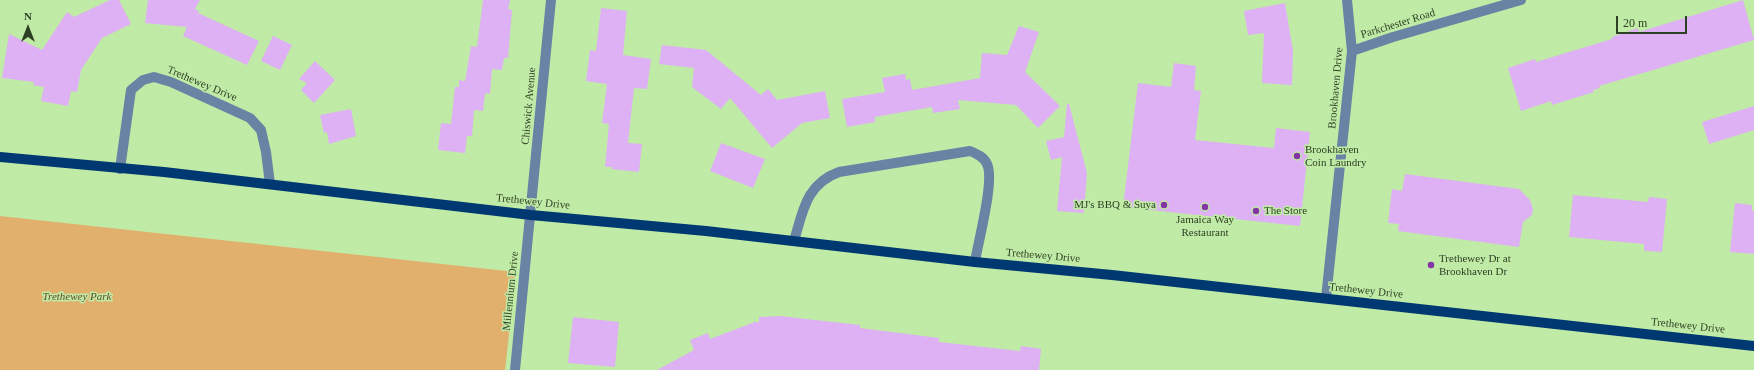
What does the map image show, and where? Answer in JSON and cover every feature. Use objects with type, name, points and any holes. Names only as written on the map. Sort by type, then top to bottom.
[{"type":"main road","name":"Trethewey Drive","points":[[0,157],[270,184],[531,215],[1112,275],[1754,346]]},
{"type":"street","name":"Chiswick Avenue","points":[[531,215],[551,0]]},
{"type":"street","name":"Brookhaven Drive","points":[[1326,298],[1352,51],[1346,0]]},
{"type":"street","name":"Parkchester Road","points":[[1352,51],[1393,37],[1521,0]]},
{"type":"street","name":"Trethewey Drive","points":[[120,168],[131,90],[143,80],[154,77],[172,82],[250,118],[261,130],[266,152],[270,184]]},
{"type":"street","points":[[794,241],[807,199],[821,182],[832,175],[840,172],[970,151],[981,156],[987,164],[989,175],[987,198],[975,262]]},
{"type":"street","name":"Millennium Drive","points":[[515,370],[531,215]]},
{"type":"green space","name":"Trethewey Park","points":[[0,216],[516,272],[505,370],[0,370]]},
{"type":"building","points":[[110,0],[119,0],[131,24],[102,38],[81,70],[77,92],[71,91],[68,106],[41,101],[44,87],[33,85],[34,82],[2,78],[9,34],[42,50],[67,12],[74,17]]},
{"type":"building","points":[[148,0],[200,0],[195,9],[199,11],[198,13],[259,41],[247,65],[183,36],[187,27],[145,23]]},
{"type":"building","points":[[483,0],[510,0],[508,9],[512,10],[508,58],[504,58],[502,70],[492,69],[490,94],[485,93],[483,111],[474,110],[472,136],[467,136],[465,153],[438,150],[441,123],[451,124],[455,87],[459,87],[459,80],[465,81],[471,46],[477,47]]},
{"type":"building","points":[[1743,0],[1754,40],[1599,86],[1600,88],[1593,90],[1594,92],[1552,105],[1551,101],[1521,111],[1508,68],[1535,59],[1536,62],[1612,39],[1612,37],[1638,28],[1639,32]]},
{"type":"building","points":[[1285,3],[1293,51],[1292,85],[1262,83],[1264,33],[1248,35],[1244,11]]},
{"type":"building","points":[[601,8],[627,11],[623,55],[651,59],[647,89],[634,88],[628,143],[642,144],[639,172],[605,167],[609,124],[602,123],[607,84],[586,81],[590,50],[596,51]]},
{"type":"building","points":[[1019,26],[1039,32],[1025,72],[1060,106],[1038,128],[1016,105],[958,100],[960,109],[933,113],[932,107],[875,117],[875,122],[847,127],[842,99],[885,92],[882,78],[905,74],[906,80],[910,79],[912,90],[980,78],[982,53],[1007,55]]},
{"type":"building","points":[[273,36],[292,45],[280,70],[261,61]]},
{"type":"building","points":[[662,45],[706,50],[761,95],[768,89],[777,100],[825,91],[830,118],[802,123],[772,148],[730,98],[721,109],[692,87],[694,68],[659,64]]},
{"type":"building","points":[[315,61],[335,80],[314,103],[301,90],[307,83],[299,79]]},
{"type":"building","points":[[1174,63],[1196,66],[1194,90],[1201,91],[1195,140],[1274,148],[1276,128],[1310,132],[1300,226],[1123,207],[1138,83],[1171,87]]},
{"type":"building","points":[[1067,104],[1069,104],[1087,173],[1084,213],[1057,211],[1062,157],[1051,160],[1046,141],[1064,137]]},
{"type":"building","points":[[1754,106],[1754,130],[1709,144],[1702,122]]},
{"type":"building","points":[[351,109],[356,136],[329,144],[327,132],[324,133],[320,115]]},
{"type":"building","points":[[721,143],[765,159],[753,188],[710,171]]},
{"type":"building","points":[[1405,174],[1519,189],[1530,200],[1533,209],[1532,215],[1523,222],[1519,247],[1398,231],[1399,224],[1388,223],[1392,189],[1402,191]]},
{"type":"building","points":[[1573,195],[1648,202],[1649,197],[1667,199],[1662,252],[1646,251],[1644,250],[1644,244],[1569,237]]},
{"type":"building","points":[[1735,203],[1752,205],[1752,211],[1754,211],[1754,254],[1730,252]]},
{"type":"building","points":[[780,316],[860,325],[860,328],[939,338],[939,342],[1020,351],[1021,346],[1041,349],[1039,370],[657,370],[694,350],[690,340],[708,333],[710,339],[755,322],[759,322],[759,317]]},
{"type":"building","points":[[573,317],[619,322],[615,367],[568,363]]},
{"type":"place","name":"Brookhaven Coin Laundry","points":[[1297,156]]},
{"type":"place","name":"MJ's BBQ & Suya","points":[[1164,205]]},
{"type":"place","name":"Jamaica Way Restaurant","points":[[1205,207]]},
{"type":"place","name":"The Store","points":[[1256,211]]},
{"type":"place","name":"Trethewey Dr at Brookhaven Dr","points":[[1431,265]]}]
